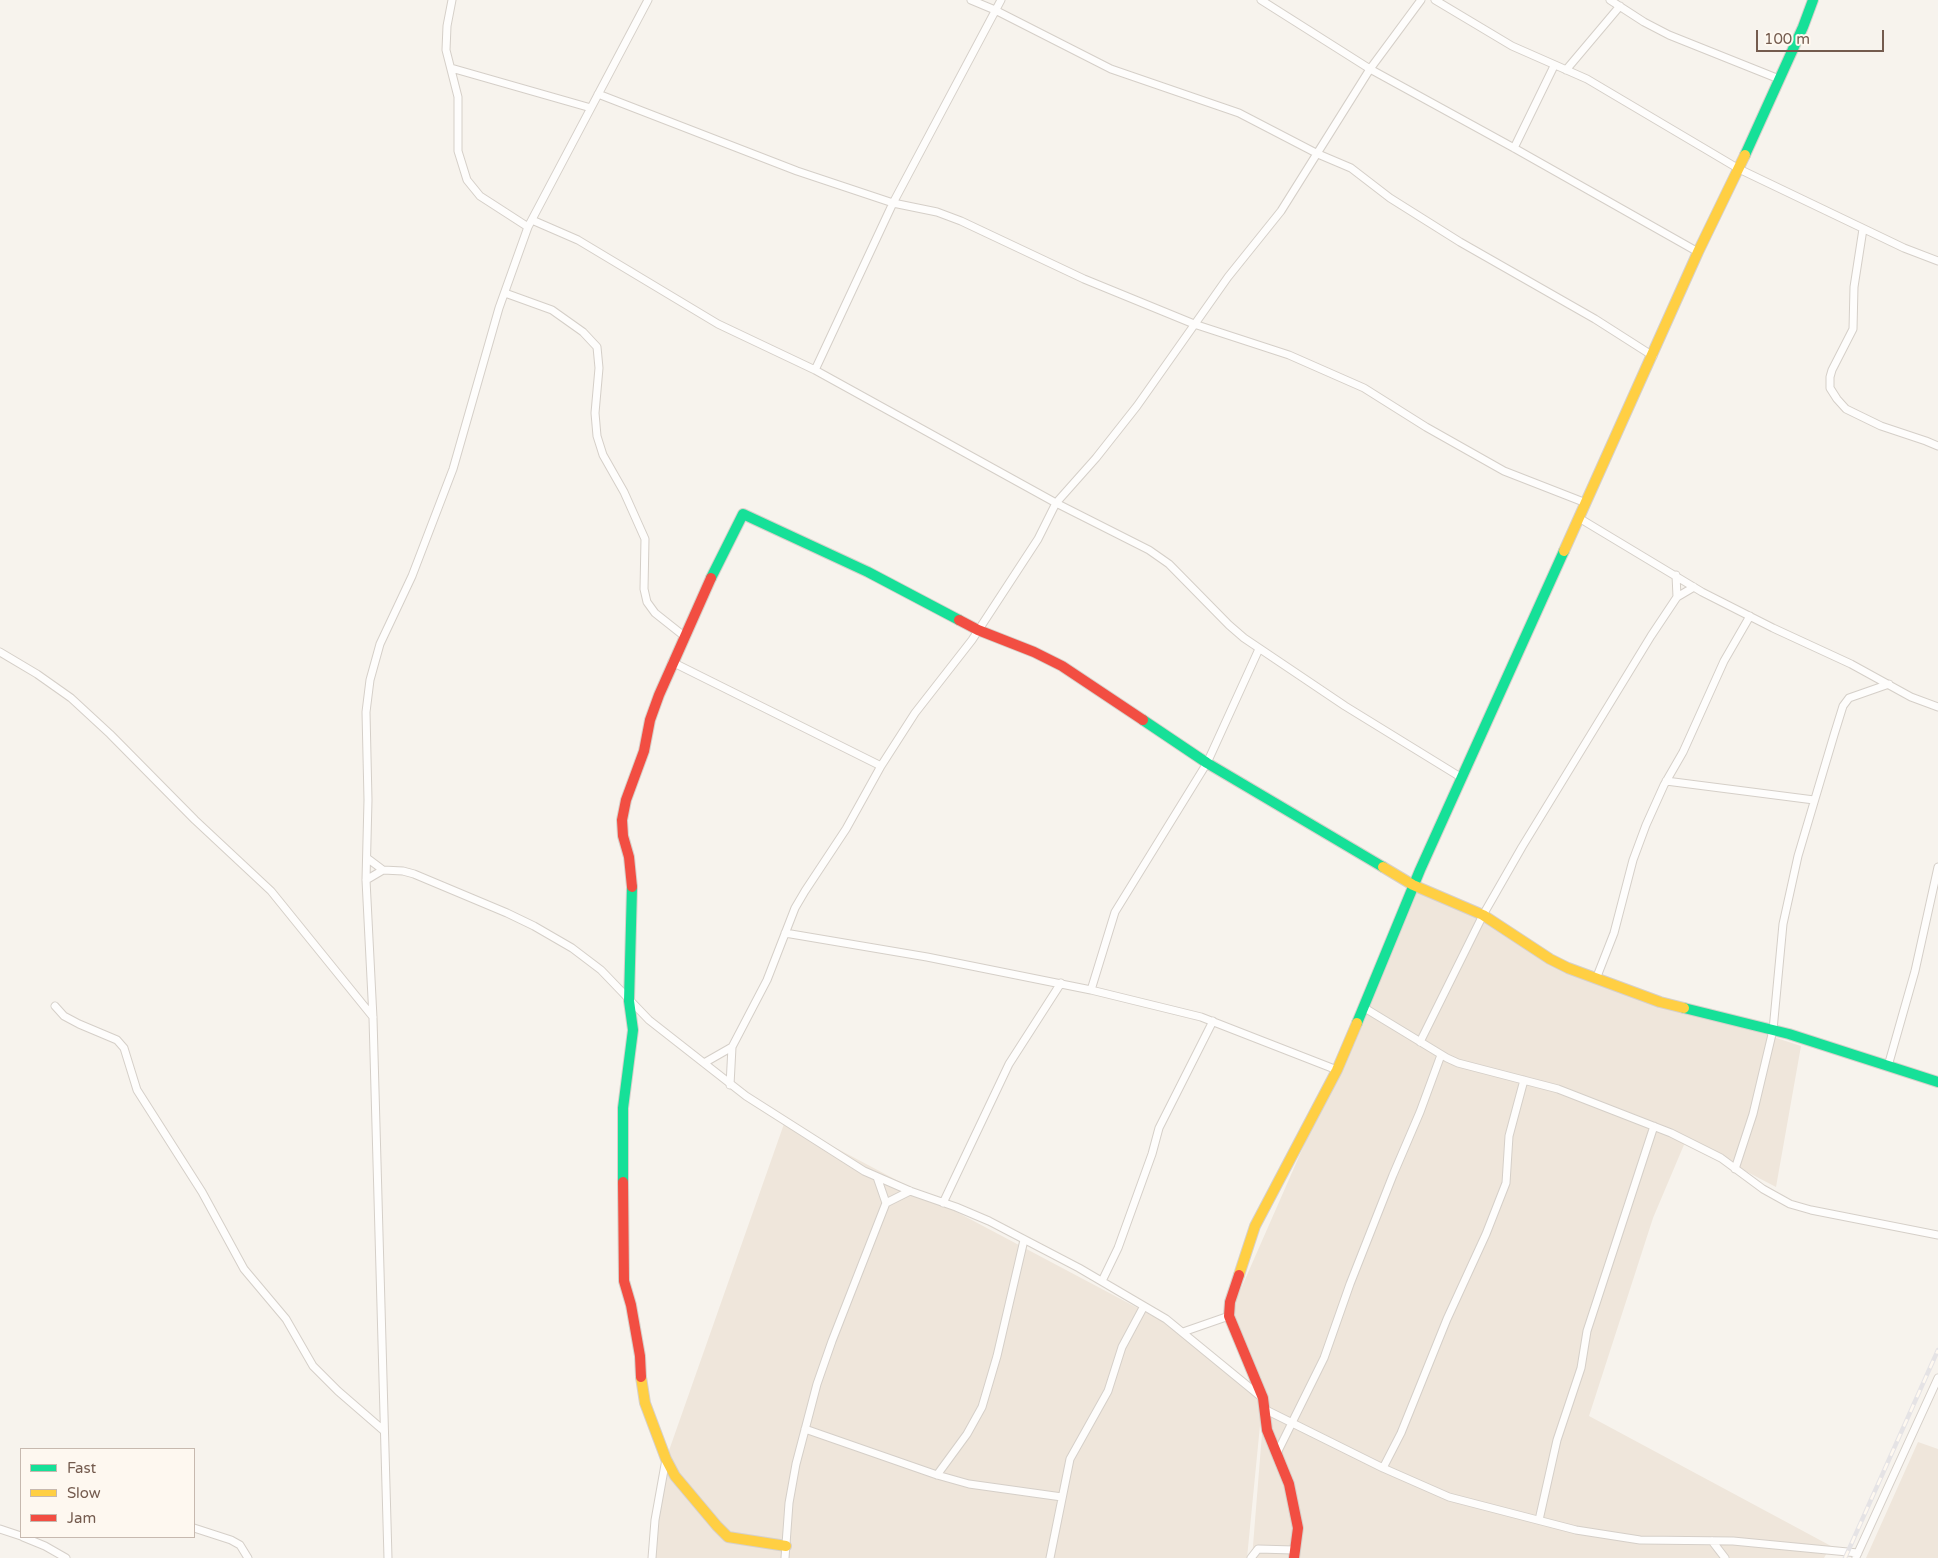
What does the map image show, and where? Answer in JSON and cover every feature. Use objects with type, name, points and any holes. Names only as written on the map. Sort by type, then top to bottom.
[{"type":"street","points":[[452,0],[447,26],[446,50],[458,97],[458,151],[467,180],[480,196],[530,224],[578,240],[718,324],[815,370],[1056,503],[1149,550],[1169,564],[1229,625],[1259,649],[1345,706],[1462,778]]},
{"type":"street","points":[[388,1558],[373,1018],[366,880],[368,800],[366,712],[370,680],[380,644],[412,576],[453,469],[499,308],[530,224],[550,190],[648,0]]},
{"type":"street","points":[[971,0],[995,10],[1111,69],[1239,113],[1318,154],[1350,168],[1390,198],[1595,319],[1653,356]]},
{"type":"street","points":[[815,370],[893,203],[1001,0]]},
{"type":"street","points":[[1261,0],[1370,70],[1514,148],[1698,252]]},
{"type":"street","points":[[730,1085],[732,1047],[767,980],[804,891],[846,829],[881,766],[915,713],[978,630],[1038,539],[1056,503],[1096,458],[1137,406],[1228,277],[1281,211],[1370,70],[1421,0]]},
{"type":"street","points":[[1435,0],[1512,46],[1587,79],[1740,169],[1904,248],[1938,260]]},
{"type":"street","points":[[1610,0],[1644,22],[1669,35],[1779,79]]},
{"type":"street","points":[[1251,1558],[1258,1549],[1294,1554],[1298,1528],[1289,1484],[1276,1455],[1265,1422],[1263,1398],[1229,1316],[1230,1302],[1255,1226],[1337,1070],[1413,886],[1653,356],[1698,252],[1740,169],[1813,0]]},
{"type":"street","points":[[1566,70],[1620,6]]},
{"type":"street","points":[[1514,148],[1554,66]]},
{"type":"street","points":[[451,68],[591,108]]},
{"type":"street","points":[[598,94],[797,171],[893,203],[938,212],[1084,279],[1194,324],[1289,355],[1364,388],[1426,427],[1504,471],[1586,503]]},
{"type":"street","points":[[1863,229],[1854,287],[1853,329],[1832,370],[1830,388],[1846,409],[1881,426],[1938,446]]},
{"type":"street","points":[[505,293],[552,310],[583,332],[597,347],[599,368],[594,413],[597,436],[603,455],[624,492],[645,539],[644,589],[647,602],[655,613],[684,636]]},
{"type":"street","points":[[786,1546],[728,1536],[717,1526],[675,1476],[666,1459],[645,1403],[641,1382],[640,1356],[631,1305],[624,1281],[623,1108],[633,1030],[629,1001],[632,880],[629,857],[623,836],[622,820],[626,800],[644,750],[650,720],[672,662],[743,514],[868,572],[978,630],[1034,652],[1062,666],[1207,763],[1413,886],[1456,902],[1483,915],[1550,960],[1660,1002],[1773,1030],[1938,1082]]},
{"type":"street","points":[[1579,518],[1694,586],[1750,616],[1912,697],[1938,707]]},
{"type":"street","points":[[1676,575],[1677,597]]},
{"type":"street","points":[[1420,1042],[1483,915],[1541,816],[1651,636],[1677,597],[1694,586]]},
{"type":"street","points":[[1596,979],[1614,933],[1636,850],[1666,781],[1683,752],[1724,661],[1750,616]]},
{"type":"street","points":[[1091,990],[1115,912],[1207,763],[1259,649]]},
{"type":"street","points":[[0,652],[37,674],[71,698],[110,734],[195,820],[271,891],[373,1018]]},
{"type":"street","points":[[672,662],[881,766]]},
{"type":"street","points":[[1736,1169],[1753,1114],[1773,1030],[1783,924],[1798,856],[1845,701],[1889,684]]},
{"type":"street","points":[[1666,781],[1814,800]]},
{"type":"street","points":[[367,858],[383,870]]},
{"type":"street","points":[[1888,1066],[1915,972],[1938,867]]},
{"type":"street","points":[[366,880],[383,870],[404,871],[534,926],[572,948],[601,970],[649,1020],[730,1085],[864,1171],[989,1221],[1144,1306],[1183,1332],[1263,1398]]},
{"type":"street","points":[[785,933],[928,957],[1091,990],[1213,1021],[1337,1070]]},
{"type":"street","points":[[943,1202],[1009,1064],[1061,983]]},
{"type":"street","points":[[55,1006],[64,1016],[118,1040],[124,1048],[137,1090],[202,1192],[244,1269],[286,1319],[313,1366],[338,1391],[383,1430]]},
{"type":"street","points":[[1363,1007],[1458,1063],[1558,1089],[1654,1126],[1707,1150],[1763,1189],[1790,1204],[1811,1210],[1938,1235]]},
{"type":"street","points":[[1102,1282],[1118,1248],[1152,1154],[1159,1128],[1213,1021]]},
{"type":"street","points":[[704,1063],[732,1047]]},
{"type":"street","points":[[1276,1455],[1324,1358],[1350,1284],[1420,1112],[1441,1054]]},
{"type":"street","points":[[1383,1468],[1401,1433],[1447,1319],[1486,1234],[1506,1184],[1509,1136],[1524,1080]]},
{"type":"street","points":[[1539,1520],[1557,1440],[1581,1368],[1587,1331],[1654,1126]]},
{"type":"street","points":[[785,1558],[793,1484],[817,1384],[886,1203],[877,1177]]},
{"type":"street","points":[[886,1203],[910,1191]]},
{"type":"street","points":[[937,1475],[968,1434],[982,1407],[997,1356],[1024,1240]]},
{"type":"street","points":[[1050,1558],[1070,1459],[1108,1391],[1122,1347],[1144,1306]]},
{"type":"street","points":[[1183,1332],[1229,1316]]},
{"type":"street","points":[[1264,1409],[1383,1468],[1450,1497],[1539,1520],[1616,1537],[1640,1540],[1732,1541],[1857,1556],[1938,1378]]},
{"type":"street","points":[[805,1429],[937,1475],[969,1484],[1062,1497]]},
{"type":"street","points":[[652,1558],[655,1520],[666,1459]]},
{"type":"street","points":[[195,1528],[231,1540],[240,1545],[248,1558]]},
{"type":"street","points":[[0,1529],[20,1535]]},
{"type":"street","points":[[27,1538],[66,1558]]},
{"type":"street","points":[[1712,1541],[1725,1558]]},
{"type":"shaded area","points":[[1413,885],[1596,979],[1801,1046],[1776,1187],[1686,1140],[1653,1218],[1589,1416],[1831,1546],[1824,1558],[1252,1558],[1264,1409],[1262,1405],[1247,1558],[654,1558],[666,1459],[785,1121],[1183,1332],[1258,1393],[1229,1316],[1337,1070]]},
{"type":"shaded area","points":[[1918,1442],[1938,1449],[1938,1558],[1866,1558]]},
{"type":"railway","points":[[1845,1558],[1938,1350]]},
{"type":"traffic: fast","points":[[1745,155],[1803,27],[1813,0]]},
{"type":"traffic: fast","points":[[711,578],[743,514],[868,572],[959,620]]},
{"type":"traffic: fast","points":[[1357,1023],[1420,870],[1564,551]]},
{"type":"traffic: fast","points":[[1143,720],[1207,763],[1383,867]]},
{"type":"traffic: fast","points":[[623,1182],[623,1108],[633,1030],[629,1001],[632,887]]},
{"type":"traffic: fast","points":[[1684,1008],[1789,1034],[1938,1082]]},
{"type":"traffic: slow","points":[[1564,551],[1698,252],[1745,155]]},
{"type":"traffic: slow","points":[[1383,867],[1413,885],[1483,915],[1550,959],[1568,968],[1660,1002],[1684,1008]]},
{"type":"traffic: slow","points":[[1239,1275],[1255,1226],[1337,1070],[1357,1023]]},
{"type":"traffic: slow","points":[[641,1377],[645,1403],[666,1459],[675,1476],[717,1526],[728,1537],[786,1546]]},
{"type":"traffic: jam","points":[[632,887],[629,857],[623,836],[622,820],[626,800],[644,751],[650,720],[659,695],[711,578]]},
{"type":"traffic: jam","points":[[959,620],[1062,666],[1143,720]]},
{"type":"traffic: jam","points":[[623,1182],[624,1281],[631,1305],[640,1356],[641,1377]]},
{"type":"traffic: jam","points":[[1239,1275],[1230,1302],[1229,1316],[1263,1398],[1267,1430],[1289,1484],[1298,1528],[1294,1558]]}]
